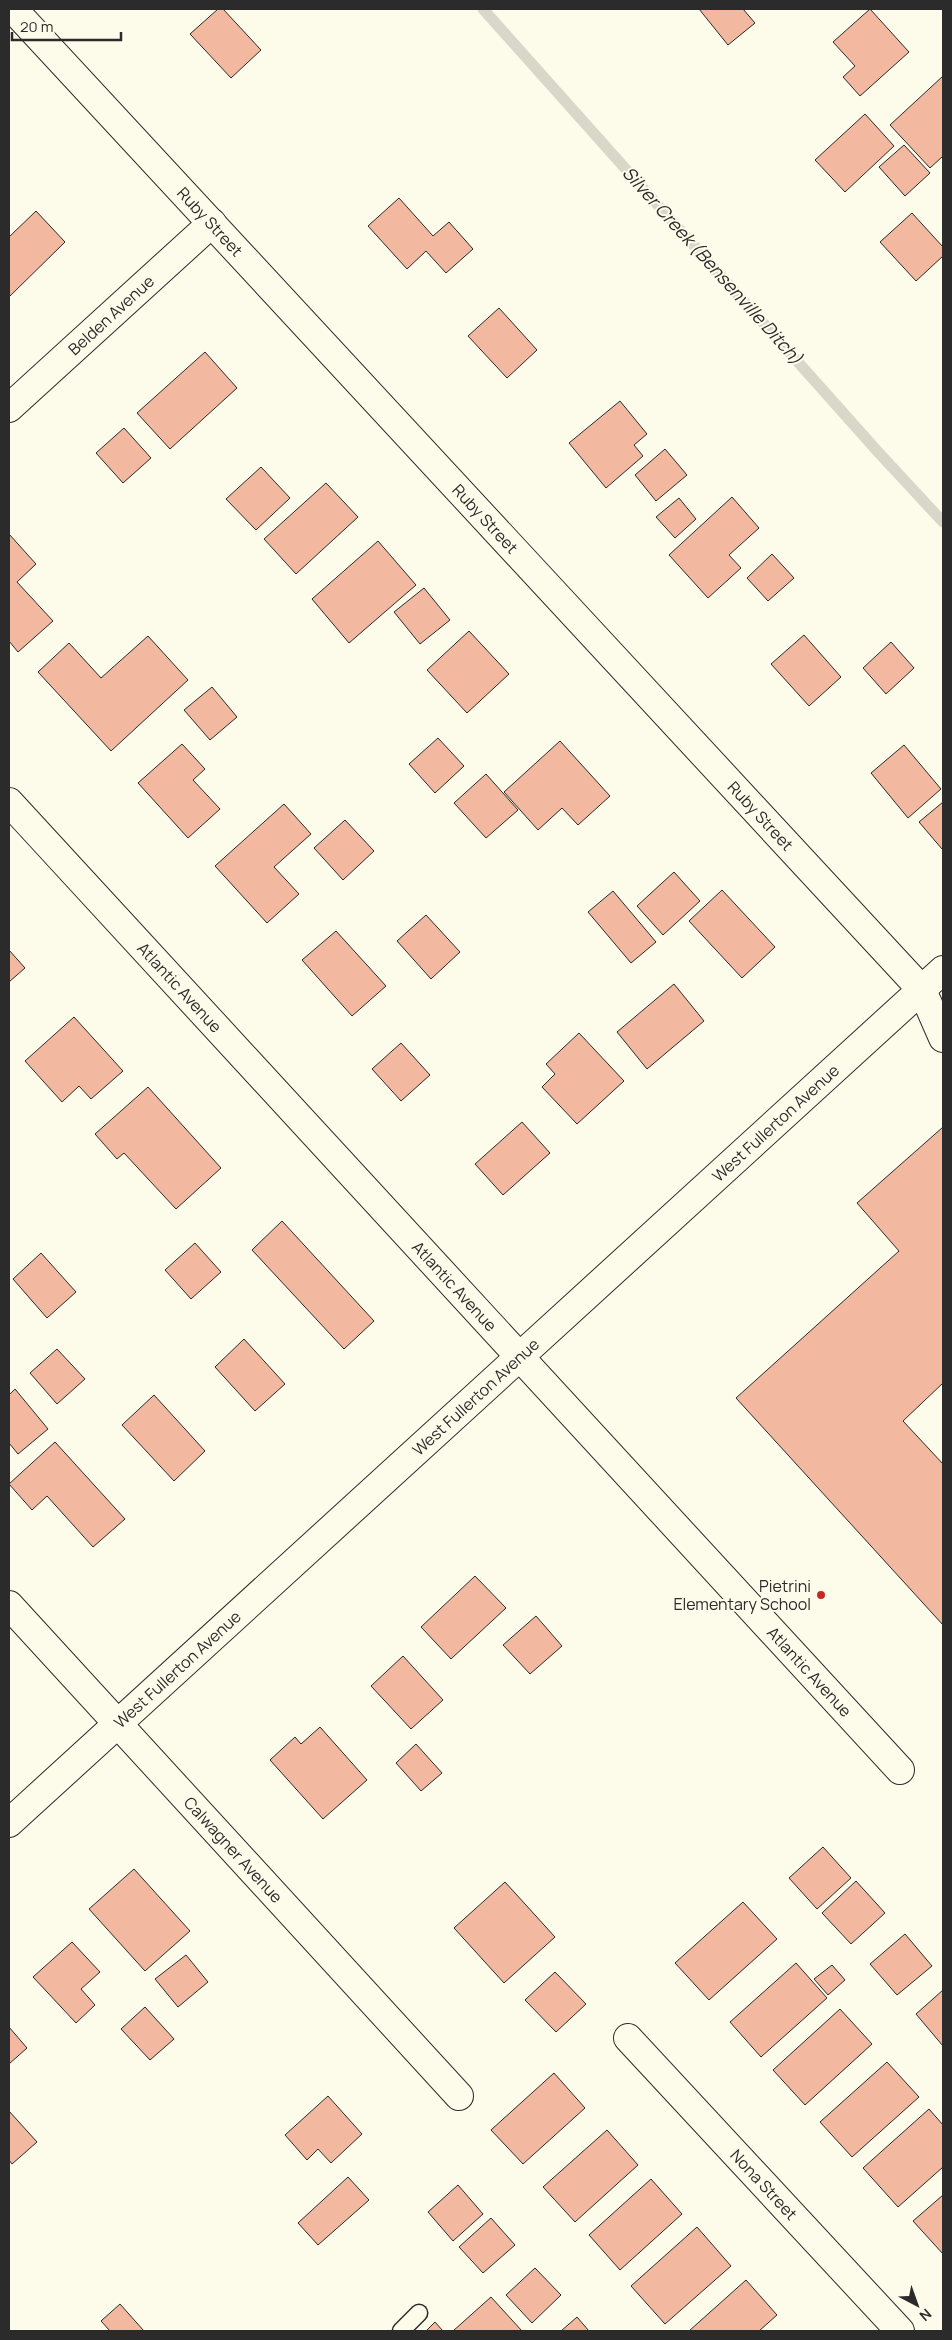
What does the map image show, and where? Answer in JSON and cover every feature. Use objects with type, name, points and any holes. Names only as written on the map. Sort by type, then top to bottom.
[{"type":"street","name":"Ruby Street","points":[[13,9],[922,990],[943,1038]]},
{"type":"street","name":"Belden Avenue","points":[[9,408],[212,223]]},
{"type":"street","name":"Atlantic Avenue","points":[[9,802],[900,1770]]},
{"type":"street","name":"West Fullerton Avenue","points":[[9,1822],[943,970]]},
{"type":"street","name":"Calwagner Avenue","points":[[9,1605],[458,2096]]},
{"type":"street","name":"Nona Street","points":[[628,2038],[900,2331]]},
{"type":"lane","points":[[401,2331],[419,2313]]},
{"type":"building","points":[[218,9],[223,9],[261,50],[231,78],[190,34]]},
{"type":"building","points":[[699,9],[743,9],[755,23],[728,45]]},
{"type":"building","points":[[870,9],[909,52],[860,96],[843,77],[855,66],[833,42]]},
{"type":"building","points":[[943,76],[943,156],[930,168],[890,125]]},
{"type":"building","points":[[865,114],[894,146],[845,192],[815,160]]},
{"type":"building","points":[[904,145],[930,173],[905,196],[879,167]]},
{"type":"building","points":[[399,198],[433,236],[449,222],[473,249],[446,273],[426,251],[407,269],[368,226]]},
{"type":"building","points":[[36,211],[65,242],[9,297],[9,237]]},
{"type":"building","points":[[912,213],[943,247],[943,256],[916,281],[880,242]]},
{"type":"building","points":[[499,308],[537,350],[507,378],[468,336]]},
{"type":"building","points":[[205,352],[237,388],[170,449],[137,413]]},
{"type":"building","points":[[620,401],[647,434],[634,445],[643,456],[606,488],[569,443]]},
{"type":"building","points":[[124,428],[151,458],[123,483],[96,453]]},
{"type":"building","points":[[665,449],[687,475],[656,501],[635,475]]},
{"type":"building","points":[[261,467],[290,498],[256,530],[226,499]]},
{"type":"building","points":[[326,483],[358,517],[296,574],[264,539]]},
{"type":"building","points":[[732,497],[759,528],[729,555],[741,568],[708,598],[669,555]]},
{"type":"building","points":[[679,498],[696,519],[675,538],[656,517]]},
{"type":"building","points":[[9,534],[36,564],[17,582],[53,621],[18,652],[9,641]]},
{"type":"building","points":[[378,541],[416,585],[349,643],[312,599]]},
{"type":"building","points":[[772,554],[794,578],[768,601],[747,578]]},
{"type":"building","points":[[424,588],[450,620],[420,644],[394,612]]},
{"type":"building","points":[[469,631],[509,674],[467,713],[427,670]]},
{"type":"building","points":[[804,635],[841,677],[809,706],[771,664]]},
{"type":"building","points":[[148,636],[188,680],[111,751],[38,672],[69,643],[101,678]]},
{"type":"building","points":[[891,642],[914,668],[886,694],[863,668]]},
{"type":"building","points":[[212,687],[237,717],[210,740],[184,710]]},
{"type":"building","points":[[438,738],[464,766],[435,793],[409,764]]},
{"type":"building","points":[[560,741],[610,796],[578,825],[562,808],[538,830],[504,792]]},
{"type":"building","points":[[182,744],[205,769],[193,780],[220,809],[188,838],[138,783]]},
{"type":"building","points":[[904,745],[941,789],[908,818],[871,773]]},
{"type":"building","points":[[486,774],[518,810],[486,838],[454,803]]},
{"type":"building","points":[[943,802],[943,848],[942,849],[919,822]]},
{"type":"building","points":[[284,804],[311,834],[274,867],[299,894],[267,923],[215,866]]},
{"type":"building","points":[[345,820],[374,851],[343,880],[314,848]]},
{"type":"building","points":[[674,872],[700,901],[663,935],[637,906]]},
{"type":"building","points":[[722,890],[775,947],[742,978],[689,921]]},
{"type":"building","points":[[613,891],[656,942],[631,963],[588,912]]},
{"type":"building","points":[[426,915],[460,952],[431,979],[397,941]]},
{"type":"building","points":[[336,931],[386,986],[352,1016],[302,960]]},
{"type":"building","points":[[9,950],[25,968],[9,982]]},
{"type":"building","points":[[674,984],[704,1021],[647,1069],[617,1032]]},
{"type":"building","points":[[74,1017],[123,1071],[91,1099],[79,1086],[62,1102],[25,1061]]},
{"type":"building","points":[[579,1033],[624,1081],[577,1124],[542,1087],[555,1074],[546,1064]]},
{"type":"building","points":[[401,1043],[430,1075],[401,1101],[372,1069]]},
{"type":"building","points":[[148,1087],[221,1168],[176,1209],[124,1153],[117,1159],[95,1134]]},
{"type":"building","points":[[522,1122],[550,1153],[503,1195],[475,1164]]},
{"type":"building","points":[[943,1127],[943,1383],[903,1421],[943,1464],[943,1625],[736,1398],[899,1251],[857,1203]]},
{"type":"building","points":[[282,1221],[374,1321],[344,1349],[252,1250]]},
{"type":"building","points":[[195,1243],[221,1272],[191,1299],[165,1270]]},
{"type":"building","points":[[41,1253],[76,1292],[47,1318],[13,1279]]},
{"type":"building","points":[[244,1339],[285,1384],[255,1411],[215,1367]]},
{"type":"building","points":[[57,1349],[85,1379],[57,1404],[30,1373]]},
{"type":"building","points":[[15,1389],[48,1429],[18,1454],[9,1443],[9,1395]]},
{"type":"building","points":[[154,1395],[205,1451],[174,1481],[122,1425]]},
{"type":"building","points":[[55,1442],[125,1519],[93,1547],[47,1496],[32,1510],[9,1484]]},
{"type":"building","points":[[475,1576],[506,1608],[451,1659],[421,1627]]},
{"type":"building","points":[[536,1616],[562,1646],[530,1674],[503,1645]]},
{"type":"building","points":[[403,1656],[443,1700],[411,1729],[371,1686]]},
{"type":"building","points":[[320,1727],[367,1780],[323,1819],[270,1760],[295,1737],[301,1744]]},
{"type":"building","points":[[416,1744],[442,1773],[421,1791],[396,1763]]},
{"type":"building","points":[[823,1847],[851,1878],[817,1909],[789,1878]]},
{"type":"building","points":[[134,1869],[190,1931],[145,1971],[89,1909]]},
{"type":"building","points":[[856,1881],[885,1913],[851,1944],[822,1913]]},
{"type":"building","points":[[505,1882],[555,1937],[504,1983],[454,1928]]},
{"type":"building","points":[[743,1902],[777,1939],[709,2000],[675,1963]]},
{"type":"building","points":[[905,1934],[932,1966],[897,1995],[870,1964]]},
{"type":"building","points":[[72,1942],[100,1972],[81,1989],[95,2005],[76,2023],[33,1977]]},
{"type":"building","points":[[186,1955],[208,1982],[178,2007],[155,1979]]},
{"type":"building","points":[[796,1963],[827,1998],[761,2057],[730,2022]]},
{"type":"building","points":[[832,1965],[845,1980],[828,1995],[814,1979]]},
{"type":"building","points":[[555,1972],[586,2004],[556,2032],[525,2000]]},
{"type":"building","points":[[943,1990],[943,2046],[916,2014]]},
{"type":"building","points":[[145,2007],[174,2039],[150,2060],[121,2029]]},
{"type":"building","points":[[840,2009],[872,2044],[805,2105],[773,2070]]},
{"type":"building","points":[[9,2027],[27,2048],[9,2064]]},
{"type":"building","points":[[887,2062],[919,2097],[852,2157],[820,2122]]},
{"type":"building","points":[[554,2073],[585,2108],[523,2164],[491,2130]]},
{"type":"building","points":[[328,2096],[362,2134],[331,2163],[318,2149],[307,2160],[285,2135]]},
{"type":"building","points":[[929,2109],[943,2125],[943,2167],[898,2207],[863,2168]]},
{"type":"building","points":[[9,2111],[37,2142],[12,2164],[9,2160]]},
{"type":"building","points":[[607,2130],[638,2165],[575,2222],[543,2187]]},
{"type":"building","points":[[348,2177],[369,2200],[318,2245],[298,2223]]},
{"type":"building","points":[[651,2179],[682,2214],[620,2270],[589,2235]]},
{"type":"building","points":[[458,2185],[483,2214],[453,2241],[428,2212]]},
{"type":"building","points":[[943,2195],[943,2254],[913,2221]]},
{"type":"building","points":[[491,2218],[515,2245],[483,2273],[459,2247]]},
{"type":"building","points":[[697,2227],[731,2266],[665,2324],[631,2286]]},
{"type":"building","points":[[535,2268],[561,2295],[532,2323],[506,2295]]},
{"type":"building","points":[[746,2280],[777,2315],[759,2331],[689,2331]]},
{"type":"building","points":[[491,2297],[522,2331],[453,2331]]},
{"type":"building","points":[[120,2304],[144,2331],[110,2331],[101,2321]]},
{"type":"building","points":[[577,2317],[589,2331],[561,2331]]},
{"type":"building","points":[[435,2322],[443,2331],[426,2331]]},
{"type":"waterway","name":"Silver Creek (Bensenville Ditch)","points":[[483,9],[879,453],[943,522]]},
{"type":"place","name":"Pietrini Elementary School","points":[[821,1595]]}]
